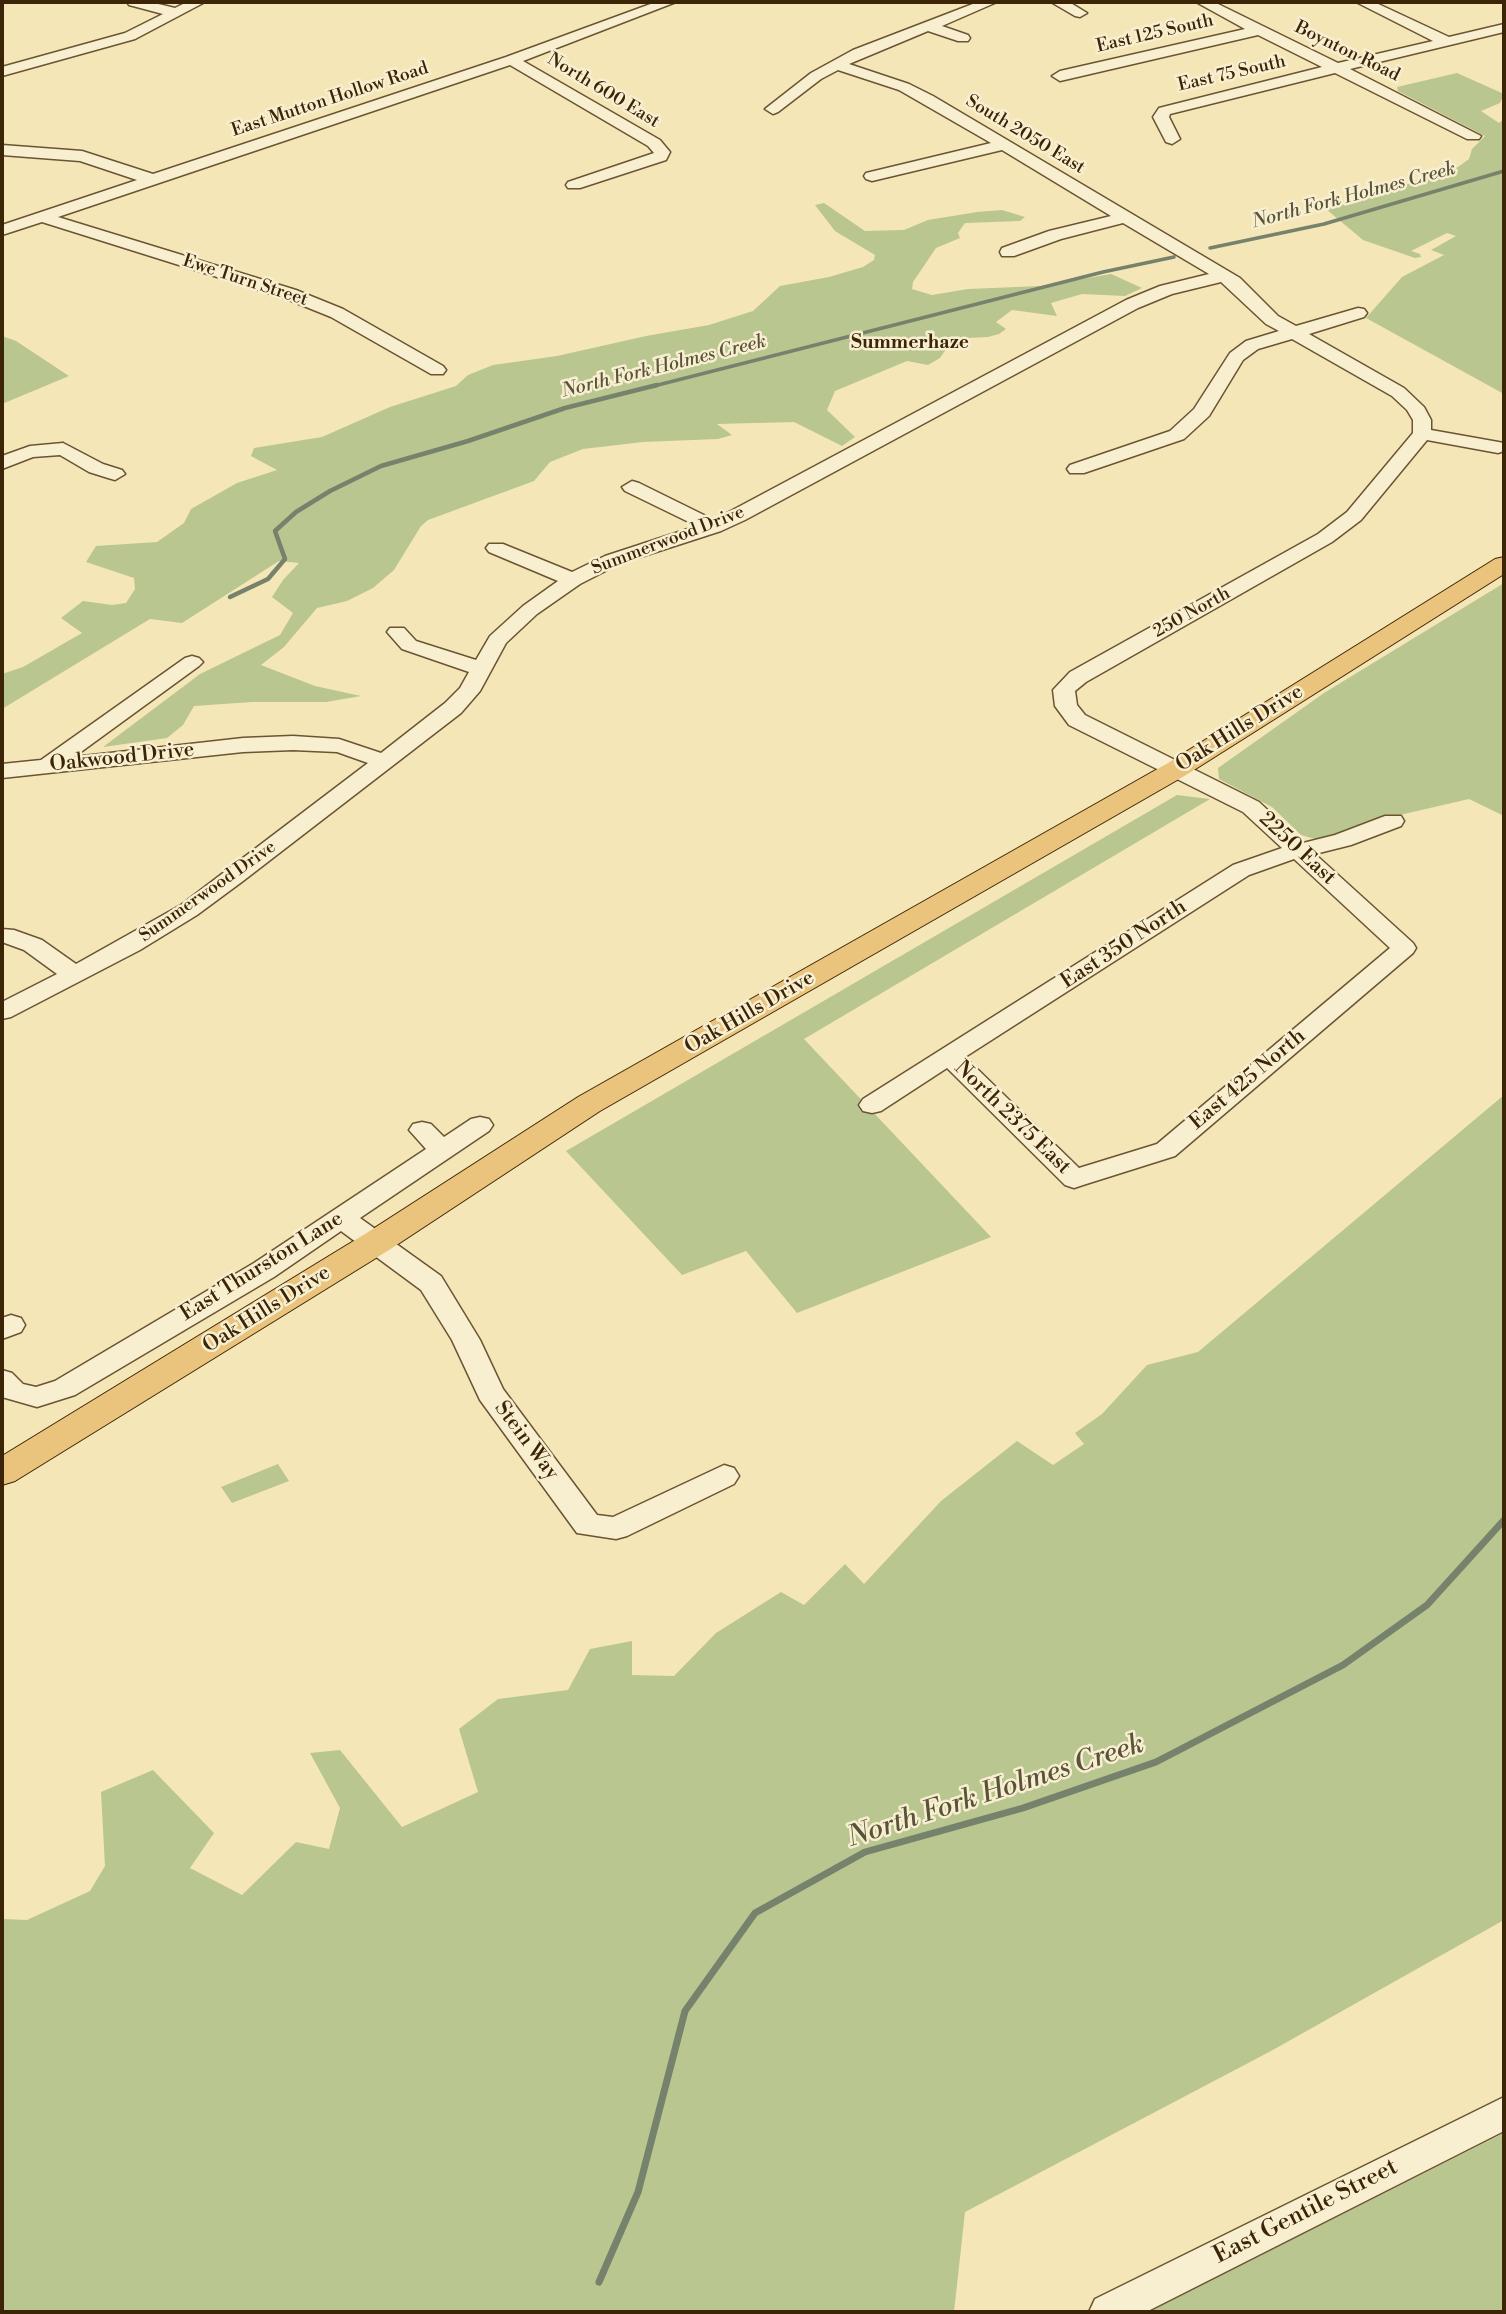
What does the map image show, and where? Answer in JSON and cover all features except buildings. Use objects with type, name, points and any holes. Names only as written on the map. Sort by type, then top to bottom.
[{"type":"main road","name":"Oak Hills Drive","points":[[2,1472],[377,1242],[589,1104],[1177,769],[1504,564]]},
{"type":"street","points":[[134,2],[174,12]]},
{"type":"street","points":[[2,72],[130,36],[198,2]]},
{"type":"street","name":"East Mutton Hollow Road","points":[[2,230],[151,178],[511,60],[669,2]]},
{"type":"street","points":[[773,109],[816,76],[858,53],[989,2]]},
{"type":"street","points":[[1058,2],[1080,13]]},
{"type":"street","name":"Boynton Road","points":[[1203,2],[1473,136]]},
{"type":"street","points":[[1363,2],[1448,42]]},
{"type":"street","points":[[928,26],[964,38]]},
{"type":"street","points":[[1338,69],[1504,29]]},
{"type":"street","name":"East 125 South","points":[[1060,76],[1259,30]]},
{"type":"street","name":"North 600 East","points":[[511,60],[654,143],[663,152],[660,157],[574,185]]},
{"type":"street","name":"South 2050 East","points":[[837,65],[904,87],[1187,254]]},
{"type":"street","name":"East 75 South","points":[[1172,139],[1161,117],[1164,111],[1338,69]]},
{"type":"street","points":[[872,176],[1004,145]]},
{"type":"street","points":[[2,150],[82,156],[151,178]]},
{"type":"street","name":"Ewe Turn Street","points":[[42,217],[293,295],[337,313],[437,370]]},
{"type":"street","points":[[1008,252],[1055,235],[1126,218]]},
{"type":"street","points":[[1187,254],[1245,291],[1272,320],[1398,392],[1415,407],[1422,420],[1422,434],[1498,447]]},
{"type":"street","name":"Summerwood Drive","points":[[2,1012],[131,945],[189,910],[453,708],[469,691],[479,668],[497,640],[530,610],[573,580],[612,560],[714,527],[1132,304],[1166,290],[1223,276]]},
{"type":"street","points":[[1077,469],[1177,435],[1202,412],[1236,357],[1252,345],[1358,313]]},
{"type":"street","name":"250 North","points":[[1177,769],[1077,720],[1066,706],[1064,690],[1078,677],[1325,538],[1354,516],[1422,434]]},
{"type":"street","points":[[2,463],[30,452],[63,449],[96,468],[115,474]]},
{"type":"street","points":[[632,487],[714,527]]},
{"type":"street","points":[[496,548],[573,580]]},
{"type":"street","points":[[397,632],[409,645],[479,668]]},
{"type":"street","points":[[47,766],[192,662]]},
{"type":"street","name":"Oakwood Drive","points":[[2,771],[293,743],[339,746],[384,761]]},
{"type":"street","name":"2250 East","points":[[1177,769],[1251,807],[1404,948]]},
{"type":"street","name":"East 350 North","points":[[872,1105],[1241,870],[1298,850],[1343,840],[1393,821]]},
{"type":"street","points":[[6,934],[33,945],[75,975]]},
{"type":"street","name":"East 425 North","points":[[1074,1179],[1166,1150],[1404,948]]},
{"type":"street","name":"North 2375 East","points":[[950,1057],[1074,1179]]},
{"type":"street","name":"East Thurston Lane","points":[[2,1380],[14,1392],[37,1397],[77,1381],[264,1270],[480,1125]]},
{"type":"street","points":[[422,1130],[442,1150]]},
{"type":"street","name":"Stein Way","points":[[341,1217],[431,1283],[466,1340],[490,1392],[589,1525],[615,1528],[724,1476]]},
{"type":"street","name":"East Gentile Street","points":[[1108,2312],[1504,2113]]},
{"type":"green space","points":[[1457,73],[1504,94],[1500,103],[1481,111],[1499,123],[1504,119],[1504,394],[1366,318],[1402,277],[1444,255],[1431,250],[1456,236],[1447,233],[1411,251],[1420,254],[1421,257],[1415,258],[1363,240],[1326,209],[1385,194],[1431,174],[1458,167],[1469,159],[1472,149],[1485,136],[1398,91],[1397,87]]},
{"type":"green space","points":[[824,203],[865,231],[904,230],[928,220],[977,212],[1002,210],[1025,217],[1020,221],[965,223],[958,233],[960,238],[936,248],[913,282],[912,289],[932,295],[968,289],[1041,286],[1111,274],[1142,288],[1125,296],[1082,294],[1051,303],[1057,316],[1012,310],[996,322],[1006,329],[999,334],[967,338],[946,349],[940,358],[928,365],[907,361],[835,391],[827,410],[855,437],[842,446],[794,422],[717,424],[732,435],[718,439],[643,442],[583,449],[550,462],[534,481],[428,520],[421,526],[394,570],[373,588],[347,601],[317,608],[284,647],[261,665],[315,686],[361,696],[326,702],[252,702],[194,706],[183,725],[167,738],[103,747],[200,674],[280,635],[293,613],[272,597],[299,563],[279,561],[182,623],[150,619],[2,709],[2,674],[23,667],[82,633],[61,618],[83,601],[112,605],[126,603],[135,589],[134,578],[86,562],[96,546],[157,542],[184,523],[191,509],[237,483],[277,470],[251,456],[254,448],[322,437],[390,407],[456,386],[468,375],[493,365],[557,356],[709,325],[753,311],[780,286],[829,277],[863,267],[874,260],[875,255],[835,231],[815,205]]},
{"type":"green space","points":[[2,336],[16,341],[69,376],[2,404]]},
{"type":"green space","points":[[1504,583],[1504,816],[1469,799],[1391,817],[1362,828],[1315,839],[1301,835],[1272,807],[1219,779],[1218,768],[1324,693]]},
{"type":"green space","points":[[1177,795],[1210,799],[804,1039],[991,1237],[797,1313],[746,1251],[682,1275],[566,1151]]},
{"type":"green space","points":[[1504,1095],[1504,1920],[1271,2051],[965,2212],[954,2312],[2,2312],[2,1919],[27,1920],[90,1891],[105,1866],[101,1792],[153,1770],[214,1833],[190,1868],[242,1895],[296,1842],[329,1849],[340,1808],[310,1753],[340,1750],[402,1827],[478,1792],[459,1729],[498,1699],[568,1690],[590,1649],[632,1641],[632,1675],[674,1676],[716,1633],[781,1592],[804,1605],[845,1564],[864,1584],[941,1501],[1017,1441],[1053,1465],[1084,1444],[1075,1433],[1102,1414],[1147,1365],[1198,1352]]},
{"type":"green space","points":[[278,1464],[289,1481],[232,1503],[221,1487]]},
{"type":"green space","points":[[1504,2133],[1504,2312],[1147,2312]]},
{"type":"waterway","name":"North Fork Holmes Creek","points":[[1210,248],[1324,224],[1504,171]]},
{"type":"waterway","name":"North Fork Holmes Creek","points":[[650,387],[1103,272],[1174,257]]},
{"type":"waterway","name":"North Fork Holmes Creek","points":[[230,597],[268,579],[285,559],[275,531],[296,512],[330,491],[381,466],[468,441],[565,408],[657,385]]},
{"type":"waterway","name":"North Fork Holmes Creek","points":[[599,2282],[638,2192],[685,2011],[755,1913],[865,1852],[1023,1808],[1156,1762],[1343,1665],[1427,1605],[1504,1520]]},
{"type":"district","name":"Summerhaze","points":[[910,343]]}]
